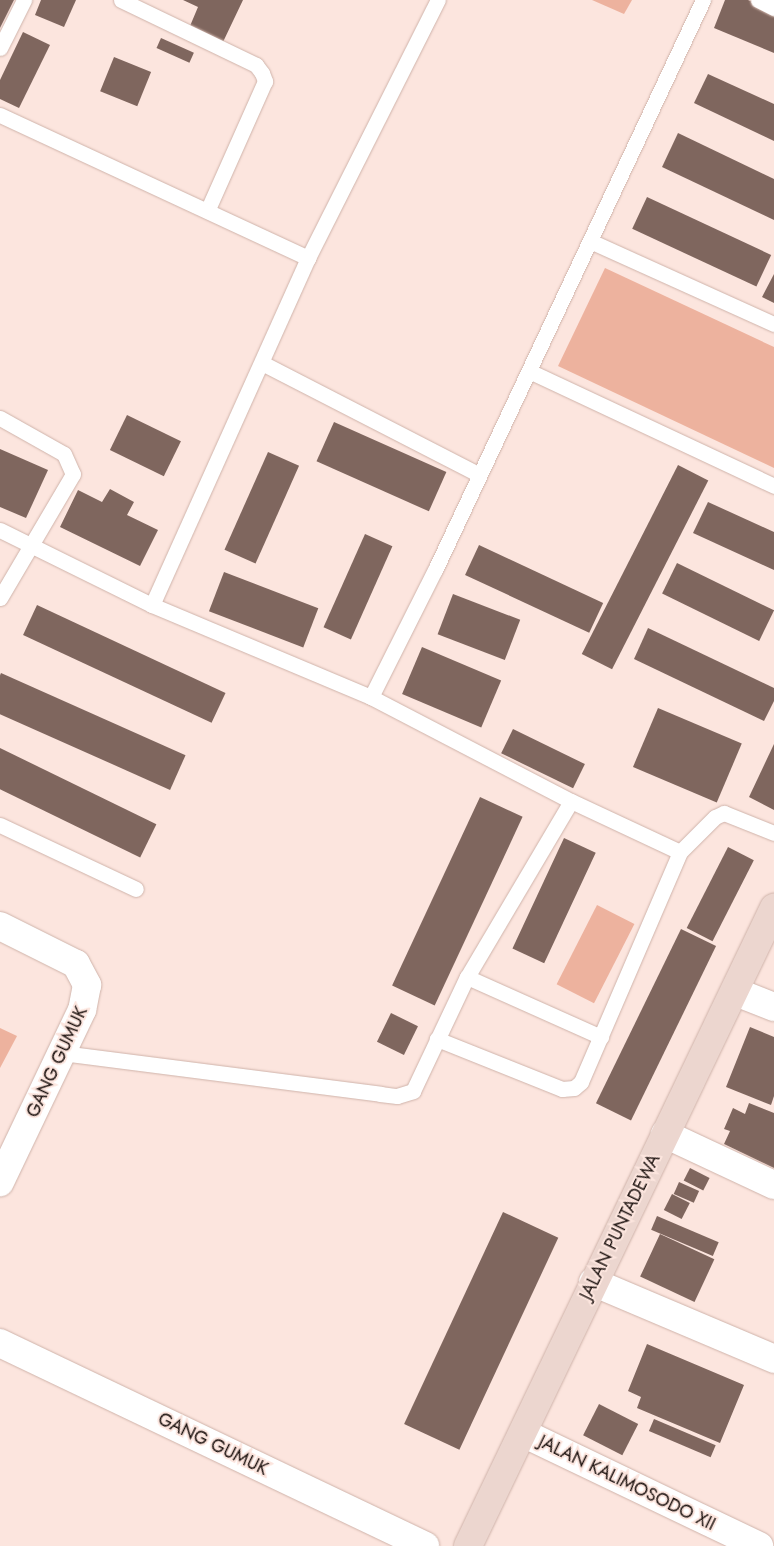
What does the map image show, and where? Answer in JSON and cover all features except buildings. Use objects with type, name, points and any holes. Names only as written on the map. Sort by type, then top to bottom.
[{"type":"street","name":"JALAN PUNTADEWA","points":[[468,1546],[593,1282],[736,992],[774,908]]},
{"type":"street","name":"GANG GUMUK","points":[[0,926],[76,964],[84,974],[86,996],[62,1053],[0,1182]]},
{"type":"street","points":[[736,992],[774,1008]]},
{"type":"street","points":[[665,1134],[774,1185]]},
{"type":"street","points":[[593,1282],[774,1359]]},
{"type":"street","name":"GANG GUMUK","points":[[0,1343],[425,1546]]},
{"type":"street","name":"JALAN KALIMOSODO XII","points":[[522,1432],[759,1546]]},
{"type":"street","points":[[770,1546],[774,1537]]},
{"type":"lane","points":[[0,48],[24,0]]},
{"type":"lane","points":[[121,0],[256,65],[262,73],[265,81],[208,211]]},
{"type":"lane","points":[[152,605],[308,258],[438,0]]},
{"type":"lane","points":[[371,697],[529,371],[703,0]]},
{"type":"lane","points":[[758,0],[774,8]]},
{"type":"lane","points":[[0,115],[308,258]]},
{"type":"lane","points":[[590,241],[774,324]]},
{"type":"lane","points":[[262,363],[478,474]]},
{"type":"lane","points":[[529,371],[774,486]]},
{"type":"lane","points":[[0,418],[64,454],[71,465],[73,474],[30,544],[0,598]]},
{"type":"lane","points":[[0,530],[152,605],[371,697],[571,801],[680,852]]},
{"type":"lane","points":[[62,1053],[398,1096],[413,1091],[467,978],[571,801]]},
{"type":"lane","points":[[437,1039],[562,1089],[574,1088],[581,1082],[680,852],[715,817],[724,814],[774,833]]},
{"type":"lane","points":[[0,825],[136,889]]},
{"type":"lane","points":[[467,978],[601,1037]]},
{"type":"shaded area","points":[[592,0],[632,0],[624,14]]},
{"type":"shaded area","points":[[605,268],[774,347],[774,468],[558,366]]},
{"type":"shaded area","points":[[597,905],[634,924],[594,1003],[557,984]]},
{"type":"shaded area","points":[[0,1028],[17,1036],[0,1068]]}]
